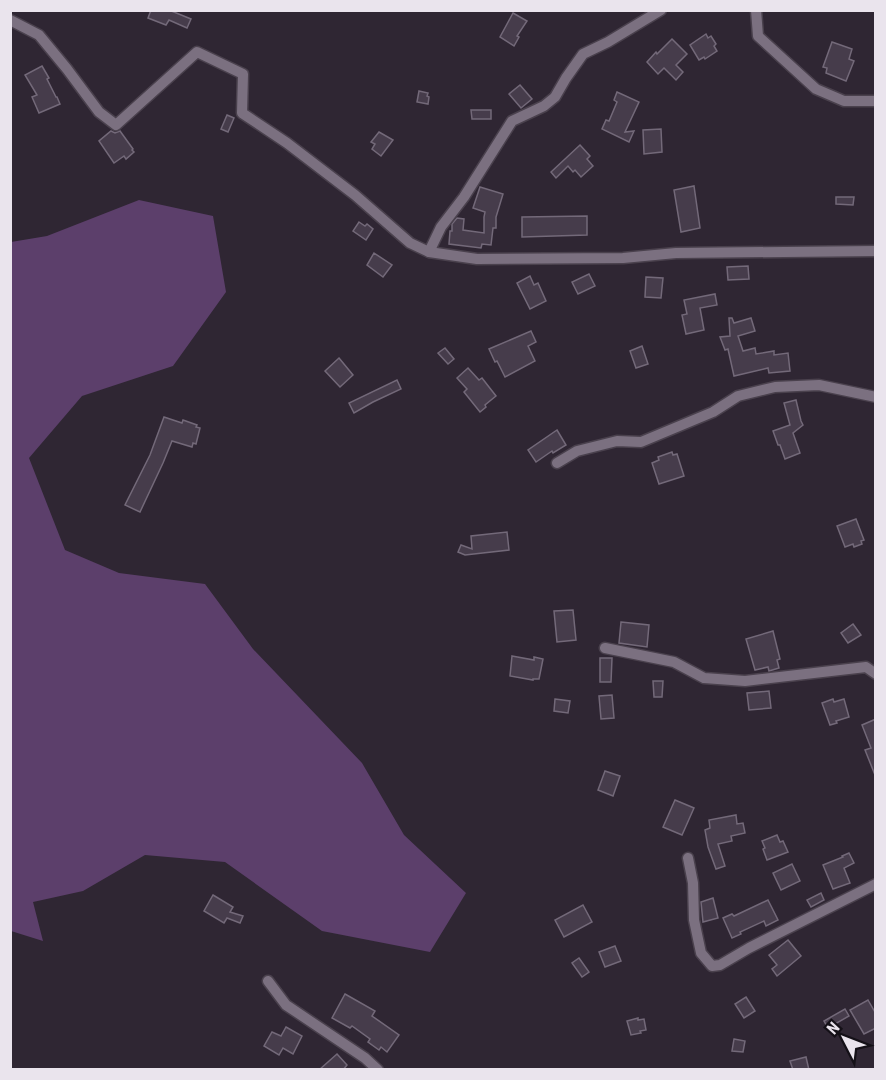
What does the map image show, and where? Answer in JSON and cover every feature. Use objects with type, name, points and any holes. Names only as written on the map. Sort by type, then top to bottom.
[{"type":"street","points":[[429,252],[441,227],[464,197],[512,121],[555,98],[583,54],[608,42],[661,10]]},
{"type":"street","points":[[756,10],[758,36],[816,89],[844,101],[876,101]]},
{"type":"street","points":[[10,20],[39,35],[99,112],[116,125],[198,52],[243,74],[242,113],[287,143],[355,195],[410,243],[429,252],[477,258],[623,258],[676,254],[876,251]]},
{"type":"street","points":[[557,463],[577,451],[617,441],[641,442],[713,412],[738,396],[775,387],[819,385],[876,397]]},
{"type":"street","points":[[605,648],[674,662],[704,678],[745,681],[866,667],[876,674]]},
{"type":"street","points":[[688,858],[693,883],[694,920],[701,953],[712,966],[720,965],[876,884]]},
{"type":"street","points":[[268,981],[286,1005],[365,1058],[378,1070]]},
{"type":"shaded area","points":[[139,200],[213,216],[226,292],[173,366],[82,396],[29,458],[65,550],[119,573],[205,584],[253,649],[362,763],[404,835],[466,893],[430,952],[322,931],[225,862],[145,855],[83,891],[33,902],[43,941],[11,931],[11,242],[47,236]]},
{"type":"building","points":[[151,10],[169,10],[191,19],[187,28],[169,20],[166,25],[148,18]]},
{"type":"building","points":[[513,13],[527,21],[517,36],[519,37],[514,46],[500,37]]},
{"type":"building","points":[[706,34],[708,38],[711,36],[717,51],[699,60],[690,45]]},
{"type":"building","points":[[672,39],[687,54],[676,65],[683,72],[676,80],[664,68],[658,74],[647,62]]},
{"type":"building","points":[[832,42],[852,49],[849,59],[854,61],[846,81],[826,73],[827,68],[823,67]]},
{"type":"building","points":[[42,66],[60,104],[39,113],[32,97],[37,95],[25,75]]},
{"type":"building","points":[[520,85],[532,99],[521,108],[509,94]]},
{"type":"building","points":[[419,91],[428,93],[428,104],[417,102]]},
{"type":"building","points":[[617,92],[639,102],[625,132],[634,131],[629,142],[602,129],[606,120],[609,121],[617,102],[614,100]]},
{"type":"building","points":[[471,110],[491,110],[491,119],[472,119]]},
{"type":"building","points":[[227,115],[234,118],[228,132],[221,129]]},
{"type":"building","points":[[661,129],[662,152],[644,154],[643,130]]},
{"type":"building","points":[[111,131],[115,133],[120,131],[134,152],[126,159],[124,156],[114,163],[99,141]]},
{"type":"building","points":[[379,132],[393,140],[381,156],[372,149],[375,144],[371,142]]},
{"type":"building","points":[[580,145],[590,156],[587,159],[593,166],[581,177],[568,166],[556,178],[551,172]]},
{"type":"building","points":[[694,186],[700,228],[681,232],[674,190]]},
{"type":"building","points":[[480,187],[503,194],[496,217],[496,228],[493,228],[491,245],[482,244],[481,248],[449,244],[452,224],[457,218],[464,219],[463,230],[484,233],[485,212],[473,208]]},
{"type":"building","points":[[836,197],[854,197],[853,205],[836,204]]},
{"type":"building","points":[[587,216],[587,235],[522,237],[522,217]]},
{"type":"building","points":[[359,222],[373,229],[366,240],[353,231]]},
{"type":"building","points":[[374,253],[392,265],[383,277],[367,265]]},
{"type":"building","points":[[748,266],[749,279],[728,280],[727,267]]},
{"type":"building","points":[[589,274],[595,286],[578,294],[572,282]]},
{"type":"building","points":[[530,276],[534,285],[538,283],[546,301],[530,309],[517,283]]},
{"type":"building","points":[[646,277],[663,278],[661,298],[645,297]]},
{"type":"building","points":[[715,294],[717,305],[700,308],[704,330],[686,334],[682,315],[687,314],[684,300]]},
{"type":"building","points":[[729,318],[732,318],[734,323],[751,318],[755,331],[738,336],[743,351],[755,348],[756,354],[774,351],[774,355],[788,353],[790,371],[769,373],[768,368],[734,376],[728,349],[725,350],[720,337],[730,336]]},
{"type":"building","points":[[531,331],[536,342],[528,346],[535,361],[505,377],[489,349]]},
{"type":"building","points":[[642,346],[648,364],[636,368],[630,351]]},
{"type":"building","points":[[445,348],[454,359],[448,364],[438,353]]},
{"type":"building","points":[[339,358],[353,375],[340,387],[325,371]]},
{"type":"building","points":[[468,368],[479,380],[482,378],[496,396],[480,412],[464,392],[467,389],[457,378]]},
{"type":"building","points":[[397,380],[401,389],[354,413],[349,403]]},
{"type":"building","points":[[796,400],[803,425],[793,433],[800,453],[785,459],[773,431],[790,425],[784,403]]},
{"type":"building","points":[[164,417],[197,425],[196,427],[200,428],[196,444],[193,443],[192,447],[172,441],[140,512],[125,505],[150,455]]},
{"type":"building","points":[[557,430],[566,445],[536,462],[528,450]]},
{"type":"building","points":[[672,452],[673,455],[677,454],[684,476],[659,484],[652,463],[659,460],[658,457]]},
{"type":"building","points":[[856,519],[864,540],[861,541],[862,544],[854,547],[853,544],[845,547],[837,526]]},
{"type":"building","points":[[507,532],[509,550],[465,555],[458,552],[461,545],[472,549],[471,536]]},
{"type":"building","points":[[573,610],[576,640],[557,642],[554,611]]},
{"type":"building","points":[[621,622],[649,625],[647,647],[619,643]]},
{"type":"building","points":[[853,624],[861,635],[848,643],[841,633]]},
{"type":"building","points":[[773,631],[780,659],[777,660],[779,668],[769,671],[768,667],[755,670],[746,639]]},
{"type":"building","points":[[512,656],[534,660],[534,657],[543,659],[539,679],[510,676]]},
{"type":"building","points":[[600,658],[612,658],[611,682],[600,682]]},
{"type":"building","points":[[653,681],[663,681],[662,697],[654,697]]},
{"type":"building","points":[[769,691],[771,708],[749,710],[747,693]]},
{"type":"building","points":[[612,695],[614,718],[601,719],[599,696]]},
{"type":"building","points":[[555,699],[570,701],[568,713],[554,711]]},
{"type":"building","points":[[833,699],[834,702],[844,699],[849,717],[830,725],[822,703]]},
{"type":"building","points":[[876,719],[875,775],[865,750],[871,748],[862,725]]},
{"type":"building","points":[[605,771],[620,776],[613,796],[598,790]]},
{"type":"building","points":[[675,800],[694,808],[682,835],[663,827]]},
{"type":"building","points":[[736,815],[737,824],[743,823],[745,833],[731,836],[732,841],[718,844],[725,866],[716,869],[705,830],[710,828],[709,820]]},
{"type":"building","points":[[777,835],[788,852],[767,860],[762,841]]},
{"type":"building","points":[[849,853],[854,863],[844,868],[850,883],[833,889],[823,865]]},
{"type":"building","points":[[792,864],[800,881],[781,890],[773,873]]},
{"type":"building","points":[[821,893],[824,900],[811,907],[807,900]]},
{"type":"building","points":[[213,895],[233,907],[230,912],[243,916],[240,923],[227,918],[224,923],[204,911]]},
{"type":"building","points":[[713,898],[718,918],[703,922],[701,902]]},
{"type":"building","points":[[768,900],[778,920],[766,926],[764,921],[732,938],[723,918],[732,914],[734,916]]},
{"type":"building","points":[[583,905],[592,922],[564,937],[555,920]]},
{"type":"building","points":[[788,940],[801,956],[777,976],[772,969],[777,965],[769,955]]},
{"type":"building","points":[[615,946],[621,961],[605,967],[599,952]]},
{"type":"building","points":[[579,958],[589,972],[582,977],[572,963]]},
{"type":"building","points":[[345,994],[375,1011],[372,1016],[399,1035],[387,1052],[381,1047],[379,1050],[368,1042],[370,1039],[352,1026],[350,1028],[332,1018]]},
{"type":"building","points":[[746,997],[755,1011],[744,1018],[735,1004]]},
{"type":"building","points":[[868,1000],[876,1014],[876,1028],[864,1034],[850,1010]]},
{"type":"building","points":[[845,1009],[849,1016],[828,1028],[824,1021]]},
{"type":"building","points":[[638,1018],[638,1020],[644,1019],[646,1030],[631,1035],[627,1021]]},
{"type":"building","points":[[286,1027],[302,1036],[293,1054],[283,1048],[279,1055],[264,1046],[272,1032],[281,1036]]},
{"type":"building","points":[[734,1039],[745,1041],[743,1052],[732,1051]]},
{"type":"building","points":[[337,1054],[347,1065],[343,1070],[319,1070]]},
{"type":"building","points":[[806,1057],[809,1070],[793,1070],[790,1061]]}]
